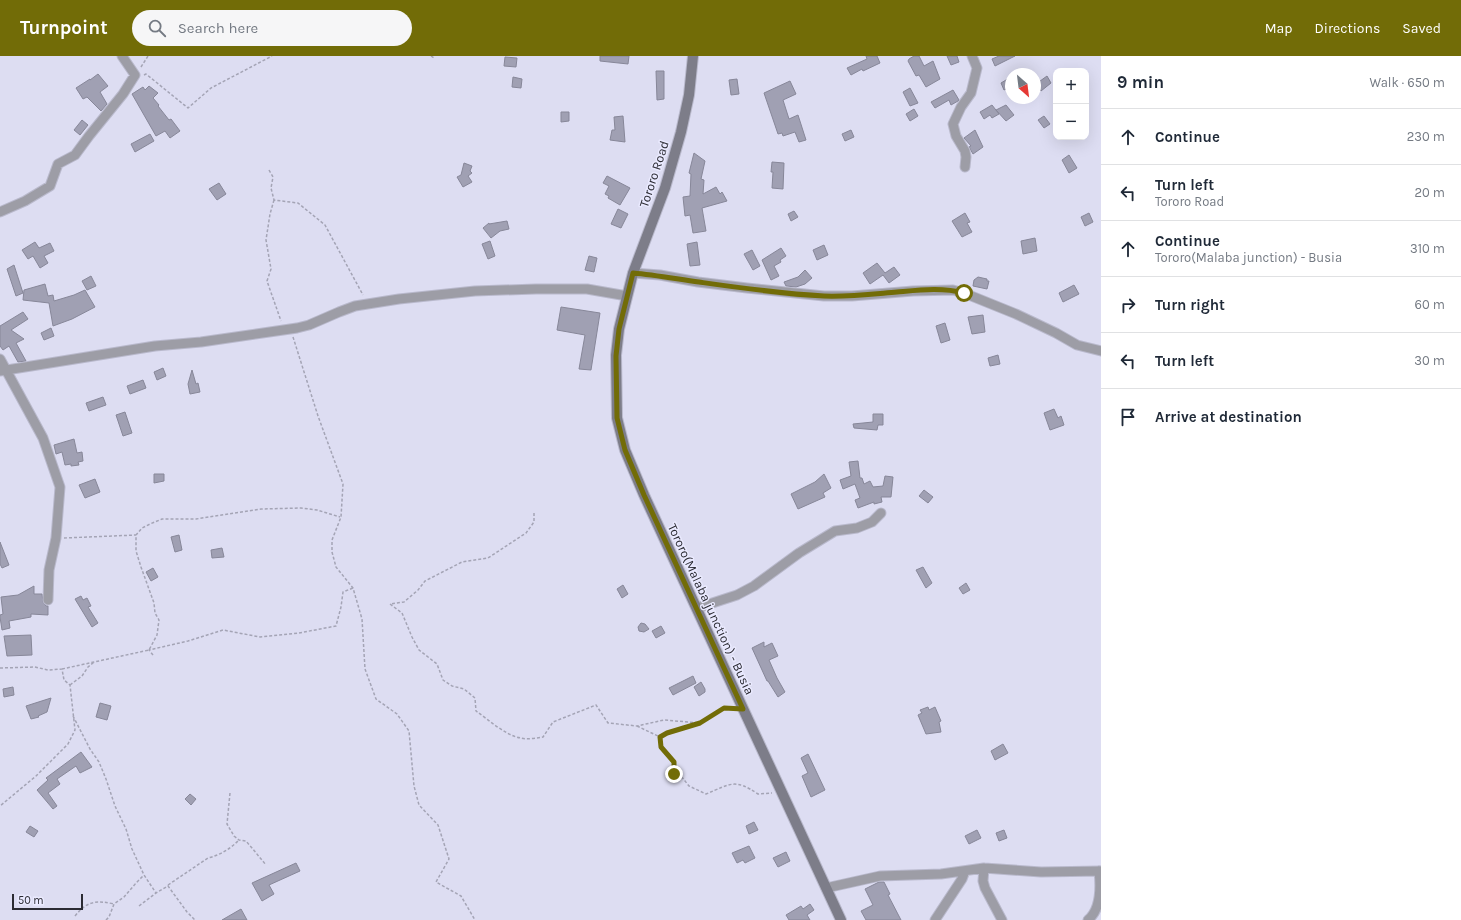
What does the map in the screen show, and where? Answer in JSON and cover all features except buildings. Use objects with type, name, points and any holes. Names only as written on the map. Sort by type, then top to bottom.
[{"type":"main road","name":"Tororo Road","points":[[627,296],[633,273],[670,172],[681,132],[689,95],[693,56]]},
{"type":"main road","name":"Tororo(Malaba junction) - Busia","points":[[627,296],[619,329],[616,356],[617,418],[625,450],[644,495],[841,920]]},
{"type":"street","points":[[0,212],[26,201],[50,186],[58,164],[75,155],[123,94],[136,75],[122,56]]},
{"type":"street","points":[[965,167],[965,151],[956,136],[953,124],[970,93],[976,68],[972,56]]},
{"type":"street","points":[[633,273],[660,275],[698,282],[747,288],[824,296],[852,296],[913,290],[953,290],[1016,314],[1077,345],[1101,351]]},
{"type":"street","points":[[3,371],[155,346],[201,342],[287,330],[309,325],[339,312],[368,304],[399,299],[475,291],[536,289],[587,289],[627,296]]},
{"type":"street","points":[[0,359],[3,371],[34,420],[43,438],[60,487],[56,538],[47,587],[48,600]]},
{"type":"street","points":[[697,608],[737,595],[748,589],[799,553],[835,531],[857,528],[872,522],[881,513]]},
{"type":"street","points":[[826,888],[880,876],[941,874],[965,872],[984,868],[1041,872],[1100,871],[1100,902],[1098,910],[1088,920]]},
{"type":"street","points":[[984,868],[983,881],[985,888],[1000,918],[990,920]]},
{"type":"street","points":[[935,920],[965,872]]},
{"type":"path","points":[[136,75],[148,56]]},
{"type":"path","points":[[136,75],[146,74],[188,108],[211,88],[272,56]]},
{"type":"path","points":[[269,170],[273,177],[271,188],[274,200],[266,240],[271,269],[267,281],[287,330],[343,484],[341,517],[332,540],[332,552],[336,567],[353,588],[362,620],[365,669],[376,699],[397,714],[409,731],[414,786],[419,805],[438,825],[449,859],[436,882],[461,896],[475,920]]},
{"type":"path","points":[[274,200],[298,203],[325,226],[368,304]]},
{"type":"path","points":[[149,650],[157,635],[159,620],[155,613],[154,603],[136,551],[136,535],[142,528],[162,519],[196,519],[261,509],[302,508],[317,510],[341,517]]},
{"type":"path","points":[[534,513],[534,522],[526,533],[488,558],[462,562],[425,581],[418,590],[404,602],[390,604],[402,613],[419,650],[437,664],[443,680],[452,686],[464,688],[474,698],[476,711],[506,733],[522,739],[542,737],[553,722],[596,706],[608,723],[637,726],[664,720],[700,723]]},
{"type":"path","points":[[56,538],[136,535]]},
{"type":"path","points":[[0,668],[35,667],[48,670],[76,667],[95,661],[188,641],[223,630],[260,637],[299,633],[336,626],[343,592],[353,588]]},
{"type":"path","points":[[149,650],[153,655]]},
{"type":"path","points":[[70,685],[82,676],[88,667],[95,661]]},
{"type":"path","points":[[0,806],[36,776],[68,744],[75,730],[70,685],[64,680],[62,669]]},
{"type":"path","points":[[660,737],[667,733],[700,723],[724,708],[743,709]]},
{"type":"path","points":[[73,716],[90,749],[99,762],[115,806],[126,829],[132,849],[144,875],[156,893]]},
{"type":"path","points":[[637,726],[660,737]]},
{"type":"path","points":[[660,737],[661,747],[674,762],[674,774],[680,776],[689,786],[706,794],[735,783],[746,786],[758,794],[781,792]]},
{"type":"path","points":[[230,793],[227,824],[234,836],[239,840],[246,842],[266,865]]},
{"type":"path","points":[[139,906],[208,858],[216,856],[233,846],[239,840]]},
{"type":"path","points":[[106,920],[109,918],[114,904],[124,897],[144,875]]},
{"type":"path","points":[[168,886],[187,912],[195,920]]},
{"type":"path","points":[[75,916],[84,908],[98,901],[114,904]]},
{"type":"route","points":[[674,774],[674,762],[661,747],[660,737],[667,733],[700,723],[724,708],[743,709],[644,495],[625,450],[617,418],[616,356],[619,329],[633,273],[660,275],[698,282],[783,293],[824,296],[852,296],[913,290],[953,290],[964,293]]}]
